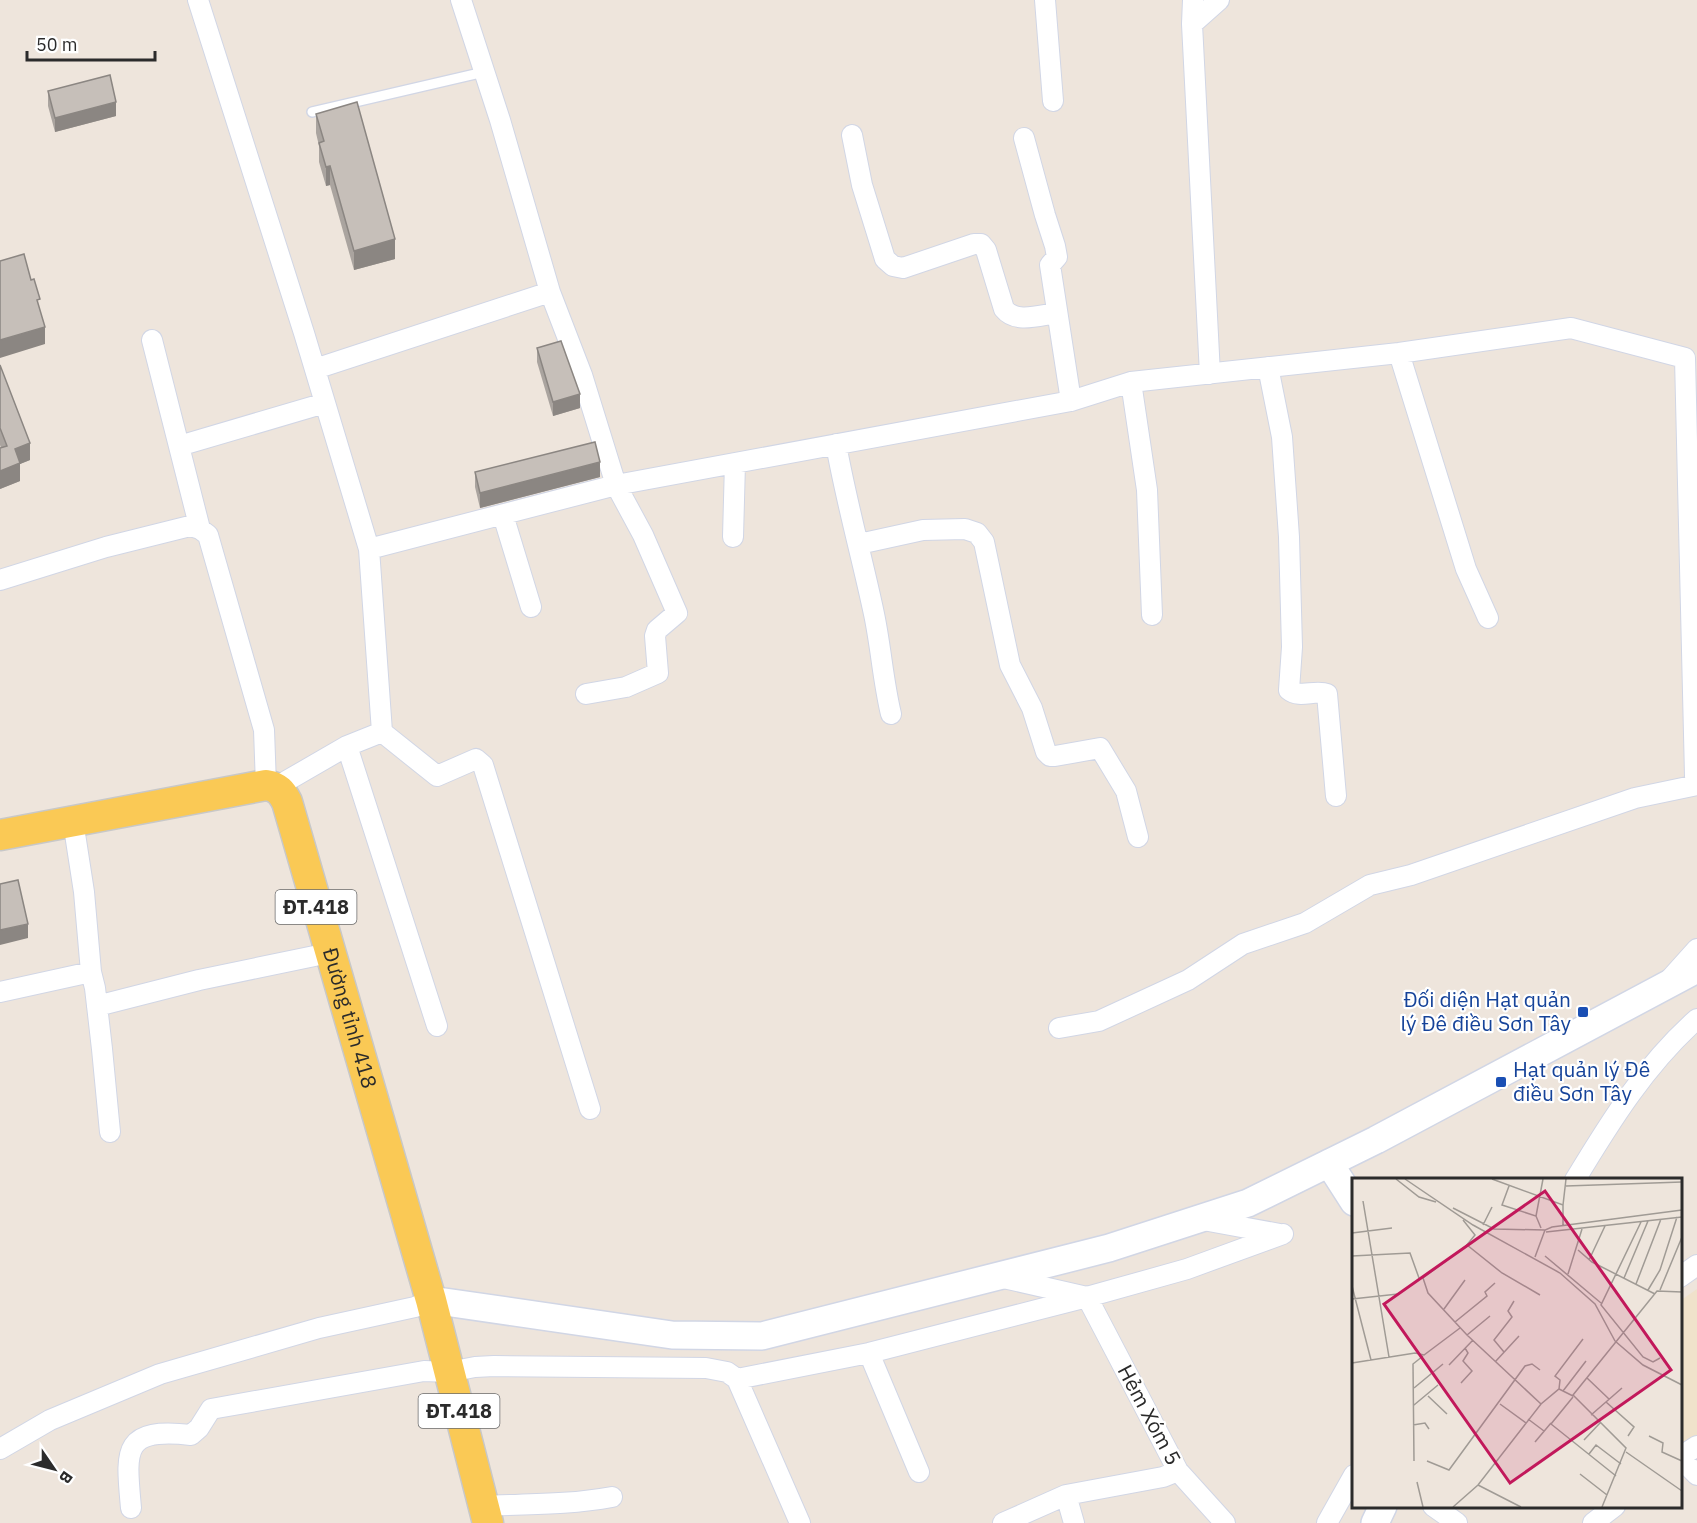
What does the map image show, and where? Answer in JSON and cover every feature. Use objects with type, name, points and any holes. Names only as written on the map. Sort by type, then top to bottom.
[{"type":"main road","points":[[0,835],[271,786]]},
{"type":"main road","name":"Đường tỉnh 418","points":[[271,786],[282,792],[287,802],[431,1299],[485,1515]]},
{"type":"main road","points":[[431,1299],[672,1335],[762,1336],[1109,1248],[1248,1203],[1329,1163],[1697,969]]},
{"type":"main road","points":[[1329,1163],[1352,1200]]},
{"type":"main road","points":[[1375,1523],[1382,1508]]},
{"type":"street","points":[[198,0],[315,369],[369,549],[382,732],[437,776],[476,759],[483,765],[590,1108]]},
{"type":"street","points":[[461,0],[526,207],[550,292],[582,375],[616,485],[643,535],[677,613],[657,630],[655,636],[658,673],[634,684],[586,694]]},
{"type":"street","points":[[1046,0],[1053,101]]},
{"type":"street","points":[[1193,0],[1192,24],[1210,374]]},
{"type":"street","points":[[1192,24],[1219,0]]},
{"type":"street","points":[[852,135],[862,185],[885,259],[893,266],[903,268],[974,244],[981,244],[986,250],[1004,309],[1009,315],[1017,318],[1058,313]]},
{"type":"street","points":[[1024,138],[1057,257],[1050,265],[1071,401]]},
{"type":"street","points":[[315,369],[550,292]]},
{"type":"street","points":[[369,549],[616,485],[1071,401],[1131,382],[1399,353],[1571,328],[1685,358],[1695,776],[1697,783],[1635,798],[1411,875],[1370,885],[1305,923],[1253,939],[1188,980],[1099,1021],[1059,1028]]},
{"type":"street","points":[[152,340],[200,529]]},
{"type":"street","points":[[1399,353],[1466,569],[1488,618]]},
{"type":"street","points":[[1268,367],[1282,437],[1289,537],[1292,647],[1289,690],[1296,694],[1323,692],[1327,694],[1336,796]]},
{"type":"street","points":[[1131,382],[1147,490],[1152,615]]},
{"type":"street","points":[[179,446],[325,403]]},
{"type":"street","points":[[836,444],[842,481],[859,544],[880,643],[891,714]]},
{"type":"street","points":[[733,537],[735,463]]},
{"type":"street","points":[[503,514],[531,607]]},
{"type":"street","points":[[0,580],[106,547],[190,526],[200,529],[208,535],[264,730],[271,786],[347,746],[382,732]]},
{"type":"street","points":[[859,544],[923,530],[965,529],[977,533],[984,542],[1010,665],[1032,708],[1047,752],[1050,756],[1055,756],[1100,748],[1126,791],[1138,837]]},
{"type":"street","points":[[347,746],[436,1026]]},
{"type":"street","points":[[73,821],[84,892],[110,1132]]},
{"type":"street","points":[[1664,986],[1697,949]]},
{"type":"street","points":[[97,1006],[199,980],[329,953]]},
{"type":"street","points":[[0,992],[91,972]]},
{"type":"street","points":[[1576,1178],[1605,1130],[1648,1069],[1697,1019]]},
{"type":"street","points":[[737,1378],[869,1353],[1087,1297],[1187,1269],[1283,1234],[1200,1219]]},
{"type":"street","points":[[1682,1276],[1697,1265]]},
{"type":"street","points":[[996,1277],[1087,1297]]},
{"type":"street","name":"Hẻm Xóm 5","points":[[1087,1297],[1178,1471],[1225,1523]]},
{"type":"street","points":[[0,1449],[50,1420],[160,1374],[319,1328],[415,1306],[431,1299]]},
{"type":"street","points":[[869,1353],[919,1472]]},
{"type":"street","points":[[132,1508],[127,1461],[131,1448],[139,1439],[153,1435],[190,1435],[199,1428],[211,1409],[424,1371],[449,1372],[494,1366],[706,1368],[727,1372],[737,1378],[801,1523]]},
{"type":"street","points":[[1682,1456],[1697,1446]]},
{"type":"street","points":[[1682,1459],[1697,1475]]},
{"type":"street","points":[[1003,1523],[1066,1495],[1162,1477],[1178,1471]]},
{"type":"street","points":[[1326,1523],[1352,1477]]},
{"type":"street","points":[[1066,1495],[1074,1523]]},
{"type":"street","points":[[485,1515],[548,1503],[580,1503],[612,1497]]},
{"type":"street","points":[[1436,1508],[1457,1523]]},
{"type":"street","points":[[1593,1523],[1612,1508]]},
{"type":"lane","points":[[312,112],[484,72]]},
{"type":"shaded area","points":[[1697,1289],[1697,1444],[1682,1455],[1682,1300]]},
{"type":"building","points":[[110,75],[116,102],[55,118],[48,91]]},
{"type":"building","points":[[357,102],[395,239],[354,251],[330,166],[326,167],[319,143],[324,141],[316,114]]},
{"type":"building","points":[[24,254],[31,280],[34,279],[40,299],[37,300],[45,327],[0,340],[0,261]]},
{"type":"building","points":[[561,341],[580,394],[553,402],[537,348]]},
{"type":"building","points":[[0,365],[30,443],[15,449],[20,463],[0,471],[0,448],[7,446],[0,428]]},
{"type":"building","points":[[595,442],[600,462],[480,493],[475,472]]},
{"type":"building","points":[[18,880],[28,924],[0,930],[0,884]]},
{"type":"place","name":"Đối diện Hạt quản lý Đê điều Sơn Tây","points":[[1583,1012]]},
{"type":"place","name":"Hạt quản lý Đê điều Sơn Tây","points":[[1501,1082]]}]
